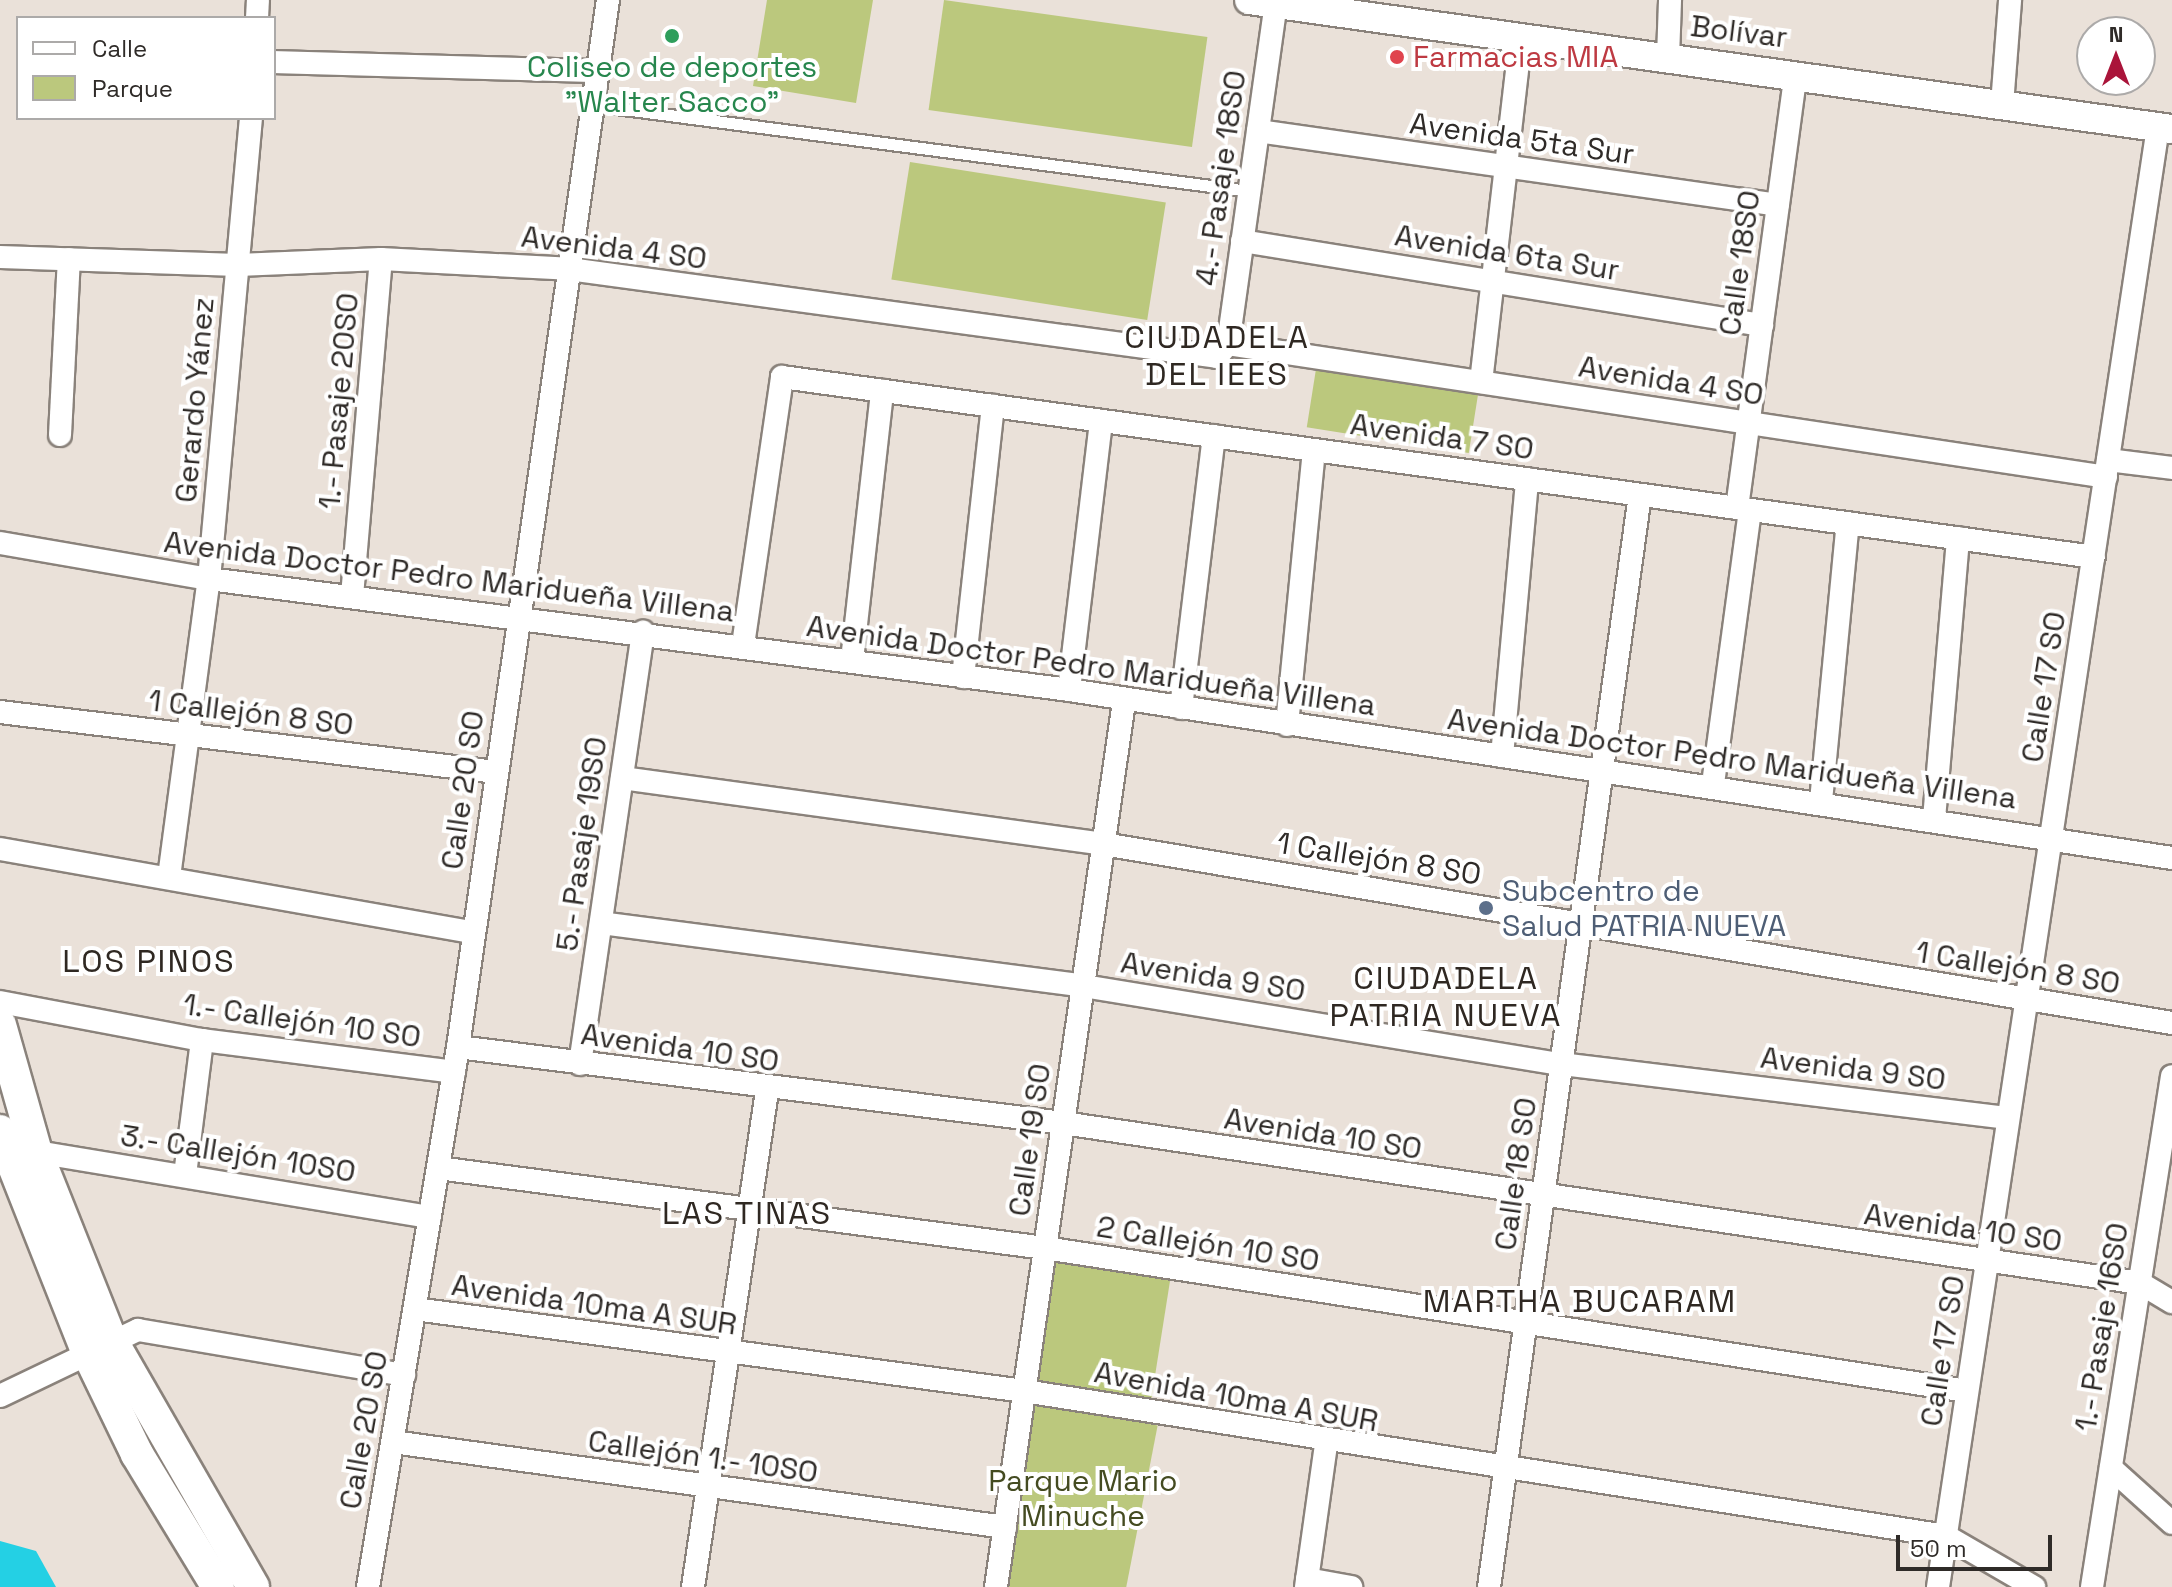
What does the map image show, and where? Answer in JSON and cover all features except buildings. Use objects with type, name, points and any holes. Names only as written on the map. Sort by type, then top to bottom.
[{"type":"main road","points":[[0,1025],[36,1152],[137,1454],[218,1587]]},
{"type":"main road","points":[[0,1131],[99,1345],[253,1587]]},
{"type":"street","name":"Calle 20 SO","points":[[368,1587],[458,1047],[608,0]]},
{"type":"street","points":[[1668,58],[1670,0]]},
{"type":"street","points":[[2002,105],[2010,0]]},
{"type":"street","name":"Bolívar","points":[[1263,2],[1354,7],[1521,37],[2165,128]]},
{"type":"street","name":"4.- Pasaje 18SO","points":[[1222,350],[1258,131],[1263,2]]},
{"type":"street","points":[[1481,382],[1521,37]]},
{"type":"street","points":[[276,62],[599,71]]},
{"type":"street","name":"Calle 18SO","points":[[1713,784],[1743,509],[1748,423],[1796,74]]},
{"type":"street","name":"Gerardo Yánez","points":[[169,877],[209,579],[251,120]]},
{"type":"street","name":"Calle 17 SO","points":[[1938,1587],[2024,1001],[2107,469],[2165,128]]},
{"type":"street","name":"Avenida 5ta Sur","points":[[1258,131],[1507,169],[1778,205]]},
{"type":"street","name":"Avenida 6ta Sur","points":[[1242,241],[1762,325]]},
{"type":"street","name":"Avenida 4 SO","points":[[0,257],[238,265],[381,259],[569,269],[1481,382],[1748,423],[2107,469],[2172,468]]},
{"type":"street","points":[[60,435],[69,259]]},
{"type":"street","name":"1.- Pasaje 20SO","points":[[352,596],[381,259]]},
{"type":"street","name":"Avenida 7 SO","points":[[743,645],[782,377],[2094,557]]},
{"type":"street","points":[[852,660],[882,391]]},
{"type":"street","points":[[963,677],[993,406]]},
{"type":"street","points":[[1069,690],[1101,421]]},
{"type":"street","points":[[1181,708],[1214,436]]},
{"type":"street","points":[[1287,725],[1314,450]]},
{"type":"street","points":[[1502,756],[1527,479]]},
{"type":"street","name":"Calle 18 SO","points":[[1489,1587],[1580,922],[1607,770],[1640,495]]},
{"type":"street","points":[[1821,801],[1848,523]]},
{"type":"street","points":[[1934,819],[1958,538]]},
{"type":"street","name":"Avenida Doctor Pedro Maridueña Villena","points":[[0,543],[209,579],[643,632],[1069,690],[1124,702],[1713,784],[2051,835],[2172,858]]},
{"type":"street","name":"5.- Pasaje 19SO","points":[[580,1064],[643,632]]},
{"type":"street","name":"Calle 19 SO","points":[[996,1587],[1124,702]]},
{"type":"street","name":"1 Callejón 8 SO","points":[[0,712],[496,772]]},
{"type":"street","name":"1 Callejón 8 SO","points":[[622,778],[1103,844],[1580,922],[2024,1001],[2172,1023]]},
{"type":"street","points":[[0,849],[473,932]]},
{"type":"street","name":"Avenida 9 SO","points":[[601,923],[1083,986],[1561,1064],[2006,1118]]},
{"type":"street","name":"1.- Callejón 10 SO","points":[[0,1002],[202,1040],[454,1072]]},
{"type":"street","points":[[185,1175],[202,1040]]},
{"type":"street","name":"Avenida 10 SO","points":[[458,1047],[767,1091],[1063,1123],[1543,1199],[2140,1283],[2172,1302]]},
{"type":"street","name":"1.- Pasaje 16SO","points":[[2092,1587],[2140,1283],[2166,1147],[2172,1076]]},
{"type":"street","points":[[693,1587],[767,1091]]},
{"type":"street","name":"3.- Callejón 10SO","points":[[36,1152],[430,1217]]},
{"type":"street","name":"2 Callejón 10 SO","points":[[438,1168],[747,1213],[1045,1248],[1526,1326],[1967,1391]]},
{"type":"street","name":"Avenida 10ma A SUR","points":[[415,1309],[726,1355],[1024,1391],[1326,1444],[1946,1536],[2034,1587]]},
{"type":"street","points":[[0,1396],[99,1345],[160,1331],[404,1375]]},
{"type":"street","name":"Callejón 1.- 10SO","points":[[393,1442],[707,1489],[1005,1527]]},
{"type":"street","points":[[1326,1444],[1306,1583],[1351,1587]]},
{"type":"street","points":[[2111,1468],[2172,1523]]},
{"type":"lane","points":[[593,105],[1249,191]]},
{"type":"green space","points":[[767,0],[873,0],[856,103],[753,86]]},
{"type":"green space","points":[[944,0],[1207,37],[1192,147],[929,110]]},
{"type":"green space","points":[[910,162],[1166,203],[1147,320],[891,280]]},
{"type":"green space","points":[[1316,369],[1478,395],[1469,453],[1307,427]]},
{"type":"green space","points":[[1052,1259],[1171,1278],[1150,1404],[1032,1385]]},
{"type":"green space","name":"Parque Mario Minuche","points":[[1031,1401],[1158,1426],[1126,1587],[995,1586]]},
{"type":"water","points":[[0,1541],[36,1551],[56,1587],[0,1587]]},
{"type":"place","name":"Coliseo de deportes \"Walter Sacco\"","points":[[672,36]]},
{"type":"place","name":"Farmacias MIA","points":[[1397,57]]},
{"type":"place","name":"Subcentro de Salud PATRIA NUEVA","points":[[1486,908]]},
{"type":"district","name":"CIUDADELA DEL IEES","points":[[1217,356]]},
{"type":"district","name":"LOS PINOS","points":[[149,961]]},
{"type":"district","name":"CIUDADELA PATRIA NUEVA","points":[[1446,998]]},
{"type":"district","name":"LAS TINAS","points":[[747,1213]]},
{"type":"district","name":"MARTHA BUCARAM","points":[[1580,1301]]}]
